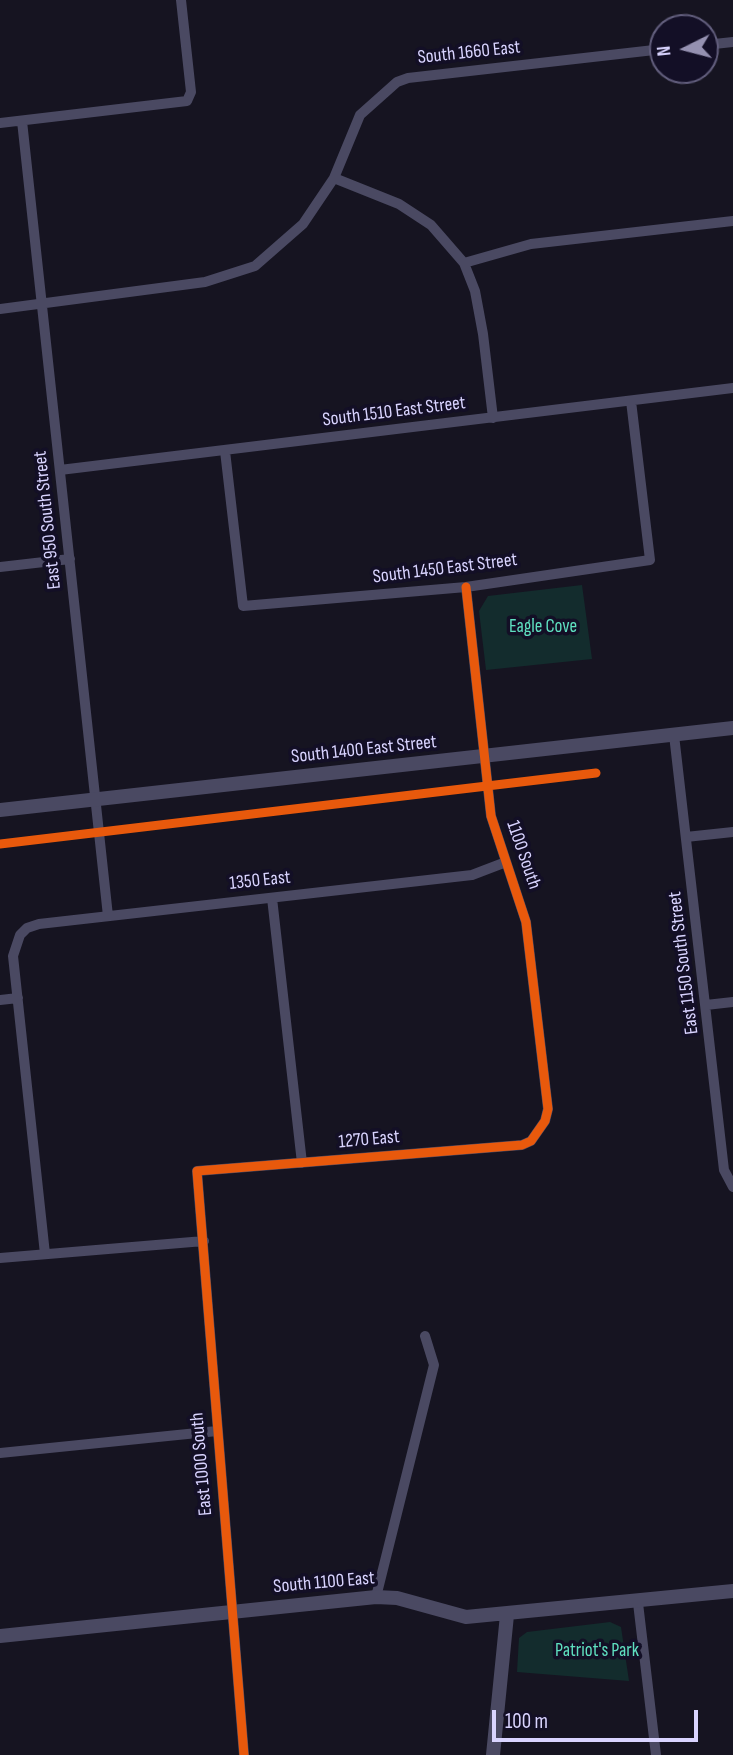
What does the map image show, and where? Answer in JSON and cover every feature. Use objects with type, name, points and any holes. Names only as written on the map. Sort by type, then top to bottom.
[{"type":"street","points":[[0,123],[187,100],[191,92],[181,0]]},
{"type":"street","name":"South 1660 East","points":[[0,309],[205,282],[256,266],[303,224],[334,178],[360,115],[397,82],[408,78],[649,52]]},
{"type":"street","name":"East 950 South Street","points":[[22,121],[108,916]]},
{"type":"street","points":[[334,178],[399,204],[431,225],[464,263],[475,291],[481,323],[493,418]]},
{"type":"street","points":[[464,263],[531,244],[733,221]]},
{"type":"street","name":"South 1510 East Street","points":[[60,470],[733,388]]},
{"type":"street","name":"South 1450 East Street","points":[[225,451],[243,606],[466,587],[650,560],[631,401]]},
{"type":"street","points":[[0,567],[70,559]]},
{"type":"street","name":"1100 South","points":[[466,587],[491,816],[519,892],[526,922],[548,1109],[539,1133]]},
{"type":"street","name":"South 1400 East Street","points":[[0,810],[733,728]]},
{"type":"street","name":"East 1150 South Street","points":[[674,735],[724,1170],[732,1187]]},
{"type":"street","points":[[686,837],[733,832]]},
{"type":"street","name":"1350 East","points":[[18,998],[13,956],[20,935],[27,928],[39,924],[472,875],[506,862]]},
{"type":"street","points":[[272,898],[302,1163]]},
{"type":"street","points":[[0,1000],[18,998],[45,1254]]},
{"type":"street","points":[[706,1004],[733,1002]]},
{"type":"street","name":"1270 East","points":[[197,1171],[522,1145],[539,1133]]},
{"type":"street","name":"East 1000 South","points":[[197,1171],[244,1755]]},
{"type":"street","points":[[0,1258],[204,1241]]},
{"type":"street","points":[[376,1597],[434,1365],[425,1336]]},
{"type":"street","points":[[0,1453],[217,1431]]},
{"type":"street","name":"South 1100 East","points":[[0,1636],[376,1597],[397,1598],[466,1617],[638,1603],[733,1591]]},
{"type":"street","points":[[638,1603],[656,1755]]},
{"type":"street","points":[[494,1755],[507,1615]]},
{"type":"green space","name":"Eagle Cove","points":[[582,585],[592,659],[486,670],[479,611],[488,596]]},
{"type":"green space","name":"Patriot's Park","points":[[610,1622],[621,1627],[629,1681],[517,1672],[519,1638],[527,1632]]},
{"type":"cycle path","points":[[244,1755],[197,1171],[522,1145],[531,1141],[545,1121],[548,1109],[526,922],[491,816],[466,587]]},
{"type":"cycle path","points":[[0,844],[596,773]]}]
